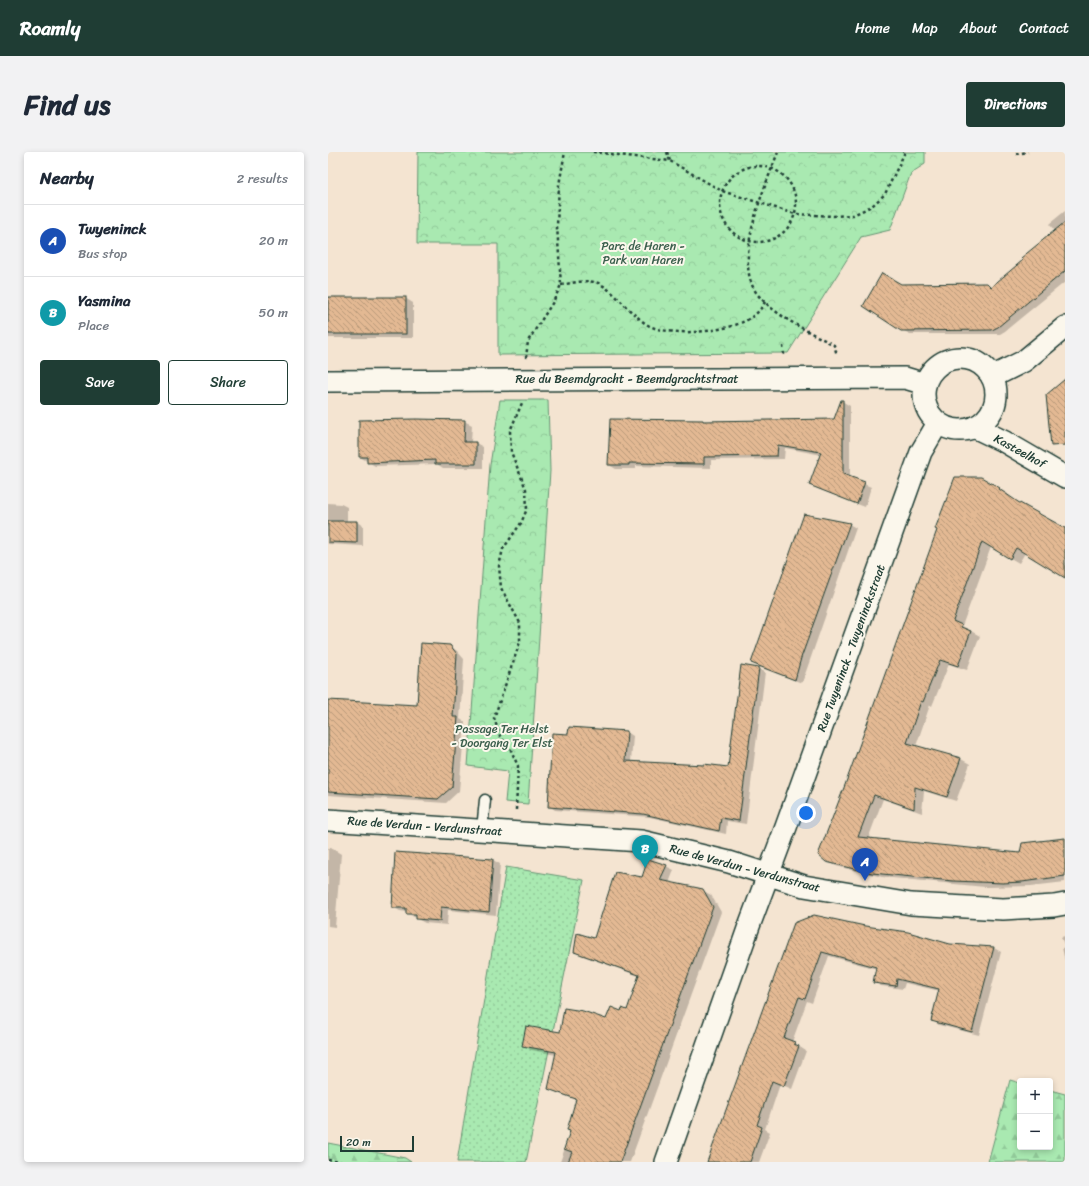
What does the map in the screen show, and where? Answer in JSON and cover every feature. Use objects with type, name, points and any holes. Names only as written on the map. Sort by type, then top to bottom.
[{"type":"street","points":[[992,377],[1024,360],[1065,327]]},
{"type":"street","points":[[962,358],[974,361],[984,367],[992,377],[996,389],[992,412],[984,421],[974,428],[959,431],[945,427],[938,423],[928,411],[924,402],[925,384],[930,373],[934,369],[950,359],[962,358]]},
{"type":"street","name":"Rue du Beemdgracht - Beemdgrachtstraat","points":[[328,381],[905,378],[925,384]]},
{"type":"street","name":"Rue Twyeninck - Twyeninckstraat","points":[[666,1162],[768,874],[921,452],[938,423]]},
{"type":"street","name":"Kasteelhof","points":[[974,428],[1005,442],[1065,477]]},
{"type":"street","name":"Rue de Verdun - Verdunstraat","points":[[328,820],[641,841],[729,862],[804,886],[911,904],[1002,909],[1065,904]]},
{"type":"lane","points":[[482,830],[485,800]]},
{"type":"path","points":[[524,364],[528,341],[553,302],[561,285],[557,226],[559,185],[565,152]]},
{"type":"path","points":[[593,152],[670,161],[722,191],[796,214],[833,216],[853,215],[872,206],[885,194],[905,152]]},
{"type":"path","points":[[667,152],[670,161]]},
{"type":"path","points":[[778,152],[760,203],[749,241],[747,260],[751,283],[757,293],[766,302],[793,322],[834,345],[837,355]]},
{"type":"path","points":[[1016,154],[1028,152]]},
{"type":"path","points":[[760,165],[772,168],[782,173],[790,181],[795,191],[796,214],[791,225],[783,234],[773,240],[761,242],[749,241],[737,236],[728,227],[722,216],[720,204],[722,191],[727,180],[736,172],[748,167],[760,165]]},
{"type":"path","points":[[561,285],[579,282],[597,283],[611,292],[644,322],[652,327],[669,331],[718,330],[730,327],[753,317],[766,302]]},
{"type":"path","points":[[783,346],[784,358]]},
{"type":"path","points":[[516,811],[518,766],[511,750],[500,736],[494,718],[520,642],[520,623],[501,588],[499,566],[503,548],[521,523],[526,509],[526,489],[511,452],[510,431],[523,401]]},
{"type":"path","points":[[328,1160],[341,1162]]},
{"type":"green space","name":"Parc de Haren - Park van Haren","points":[[418,152],[925,152],[925,164],[911,173],[890,230],[861,237],[788,353],[498,355],[498,244],[417,244]]},
{"type":"green space","name":"Passage Ter Helst - Doorgang Ter Elst","points":[[500,400],[548,400],[550,471],[528,804],[505,802],[508,771],[468,766],[490,465]]},
{"type":"green space","points":[[506,867],[584,880],[526,1162],[457,1162]]},
{"type":"green space","points":[[1010,1080],[1017,1082],[1017,1150],[1053,1150],[1053,1091],[1065,1094],[1065,1162],[988,1162]]},
{"type":"green space","points":[[328,1143],[405,1158],[411,1162],[328,1162]]},
{"type":"building","points":[[1065,222],[1065,271],[998,327],[992,330],[901,331],[863,306],[882,273],[901,284],[987,283],[991,287],[1023,260],[1021,258]]},
{"type":"building","points":[[328,297],[406,297],[406,334],[328,334]]},
{"type":"building","points":[[1065,379],[1065,445],[1051,446],[1046,395]]},
{"type":"building","points":[[841,400],[843,400],[843,474],[865,482],[857,504],[809,485],[821,452],[778,445],[777,456],[704,457],[704,464],[629,463],[629,465],[608,465],[610,419],[703,421],[834,419]]},
{"type":"building","points":[[359,420],[465,420],[464,442],[476,442],[476,464],[435,464],[435,460],[367,463],[367,457],[359,457]]},
{"type":"building","points":[[955,477],[981,477],[1000,488],[999,489],[1018,502],[1065,528],[1065,578],[1016,548],[1010,559],[982,542],[953,621],[962,625],[961,627],[971,631],[958,666],[940,660],[923,702],[921,701],[907,743],[961,758],[947,797],[915,787],[914,809],[874,795],[858,837],[1020,853],[1022,843],[1065,838],[1065,876],[1003,883],[953,881],[872,873],[826,862],[818,855],[845,785],[937,530],[935,529]]},
{"type":"building","points":[[804,514],[850,523],[801,658],[795,680],[751,663]]},
{"type":"building","points":[[328,521],[357,521],[357,543],[328,542]]},
{"type":"building","points":[[421,643],[450,645],[457,654],[453,717],[458,717],[452,787],[438,799],[328,792],[328,700],[417,705]]},
{"type":"building","points":[[741,665],[759,668],[739,821],[721,818],[719,831],[643,814],[548,807],[552,733],[568,734],[569,727],[627,731],[625,761],[704,764],[728,767]]},
{"type":"building","points":[[395,852],[493,859],[489,912],[441,907],[440,921],[416,919],[416,914],[406,914],[406,908],[392,908]]},
{"type":"building","points":[[648,859],[667,865],[660,880],[703,889],[713,907],[620,1162],[568,1162],[572,1152],[564,1149],[570,1131],[567,1130],[576,1099],[548,1089],[556,1052],[522,1046],[526,1026],[560,1032],[564,1008],[583,1011],[606,1019],[611,1007],[621,1011],[622,1008],[627,1010],[639,975],[574,952],[577,933],[594,938],[615,872],[642,877]]},
{"type":"building","points":[[814,915],[865,926],[908,932],[950,944],[994,947],[972,1032],[931,1021],[939,989],[897,979],[896,986],[873,983],[876,967],[822,952],[805,999],[799,997],[784,1038],[795,1042],[794,1044],[799,1046],[784,1086],[772,1081],[757,1125],[762,1127],[750,1162],[707,1162],[794,923]]},
{"type":"place","name":"Yasmina","points":[[645,868]]},
{"type":"place","name":"Twyeninck","points":[[865,881]]}]
